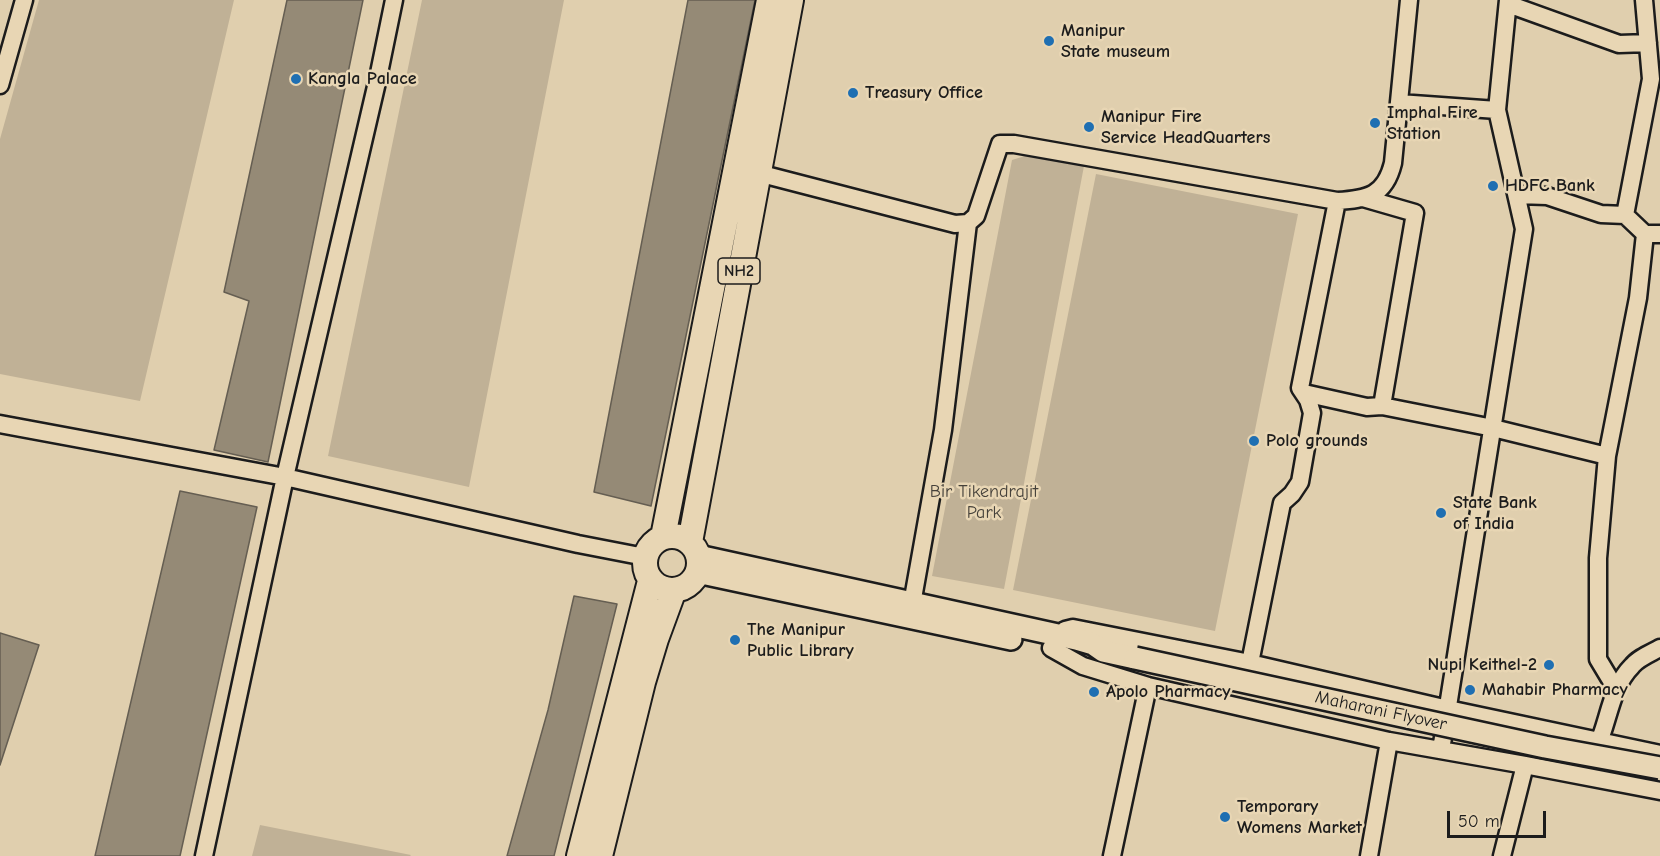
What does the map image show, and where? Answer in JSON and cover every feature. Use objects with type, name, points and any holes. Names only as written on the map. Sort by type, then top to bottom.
[{"type":"highway","name":"NH2","points":[[663,537],[769,0]]},
{"type":"highway","name":"NH2","points":[[695,557],[758,173],[791,0]]},
{"type":"highway","points":[[663,537],[681,537],[695,557],[694,579],[682,589],[665,590],[650,581],[644,565],[645,556],[648,548],[655,541],[663,537]]},
{"type":"highway","points":[[579,856],[650,581]]},
{"type":"highway","points":[[600,856],[643,682],[674,590]]},
{"type":"main road","points":[[695,557],[817,591],[1050,640]]},
{"type":"main road","points":[[817,591],[912,604],[1050,640]]},
{"type":"main road","name":"Maharani Flyover","points":[[1050,640],[1545,747],[1660,768]]},
{"type":"street","points":[[0,85],[24,0]]},
{"type":"street","points":[[204,856],[285,477],[394,0]]},
{"type":"street","points":[[912,604],[943,430],[968,224],[976,216],[1000,144],[1014,144],[1336,201],[1363,198],[1377,193],[1390,177],[1409,0]]},
{"type":"street","points":[[1625,215],[1651,79],[1644,0]]},
{"type":"street","points":[[1441,750],[1524,229],[1497,110],[1508,2],[1619,44],[1648,43]]},
{"type":"street","points":[[1399,103],[1497,110]]},
{"type":"street","points":[[758,173],[955,224],[968,224]]},
{"type":"street","points":[[1517,195],[1547,196],[1601,214],[1625,215],[1652,234],[1607,456],[1598,558],[1598,659],[1616,689]]},
{"type":"street","points":[[1363,198],[1415,213],[1382,406]]},
{"type":"street","points":[[1250,663],[1282,503],[1300,482],[1312,413],[1308,400],[1300,388],[1336,201]]},
{"type":"street","points":[[1304,393],[1367,407],[1382,406],[1493,428],[1607,456]]},
{"type":"street","points":[[0,424],[285,477],[578,544],[645,556]]},
{"type":"street","points":[[1660,754],[1448,709],[1250,663],[1073,628],[1050,640],[1083,666],[1148,686],[1389,741],[1660,791]]},
{"type":"street","points":[[1583,776],[1600,740],[1616,689],[1632,664],[1660,648]]},
{"type":"street","points":[[1112,856],[1148,686]]},
{"type":"street","points":[[1369,856],[1389,741]]},
{"type":"street","points":[[1502,856],[1525,765]]},
{"type":"green space","points":[[39,0],[234,0],[140,401],[0,374],[0,139]]},
{"type":"green space","points":[[422,0],[564,0],[469,487],[328,456]]},
{"type":"green space","name":"Bir Tikendrajit Park","points":[[1025,156],[1084,166],[1004,589],[932,576],[1012,160]]},
{"type":"green space","points":[[1096,174],[1298,214],[1215,631],[1013,590]]},
{"type":"green space","points":[[260,825],[411,855],[252,856]]},
{"type":"shaded area","points":[[287,0],[363,0],[268,462],[214,450],[249,301],[224,292]]},
{"type":"shaded area","points":[[688,0],[755,0],[651,506],[594,492]]},
{"type":"shaded area","points":[[180,491],[257,507],[180,856],[95,856]]},
{"type":"shaded area","points":[[574,596],[617,604],[554,856],[507,856],[548,710]]},
{"type":"shaded area","points":[[0,633],[39,645],[0,765]]},
{"type":"place","name":"Manipur State museum","points":[[1049,41]]},
{"type":"place","name":"Kangla Palace","points":[[296,79]]},
{"type":"place","name":"Treasury Office","points":[[853,93]]},
{"type":"place","name":"Imphal Fire Station","points":[[1375,123]]},
{"type":"place","name":"Manipur Fire Service HeadQuarters","points":[[1089,127]]},
{"type":"place","name":"HDFC Bank","points":[[1493,186]]},
{"type":"place","name":"Polo grounds","points":[[1254,441]]},
{"type":"place","name":"State Bank of India","points":[[1441,513]]},
{"type":"place","name":"The Manipur Public Library","points":[[735,640]]},
{"type":"place","name":"Nupi Keithel-2","points":[[1549,665]]},
{"type":"place","name":"Mahabir Pharmacy","points":[[1470,690]]},
{"type":"place","name":"Apolo Pharmacy","points":[[1094,692]]},
{"type":"place","name":"Temporary Womens Market","points":[[1225,817]]}]
